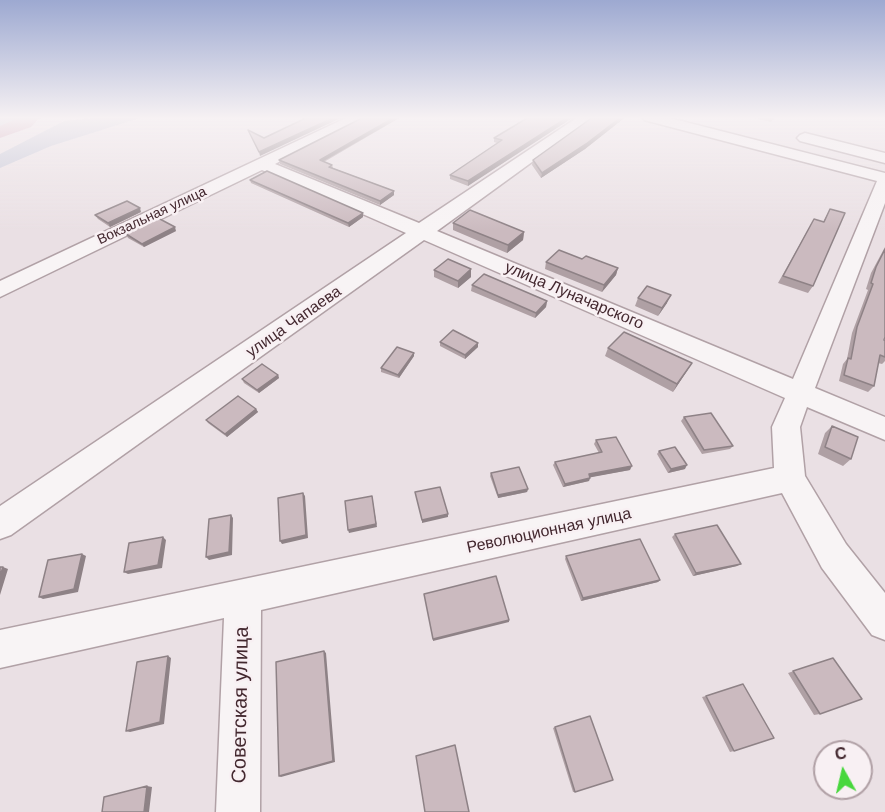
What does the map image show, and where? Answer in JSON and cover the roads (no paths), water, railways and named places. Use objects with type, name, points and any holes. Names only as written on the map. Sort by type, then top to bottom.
[{"type":"street","name":"Вокзальная улица","points":[[5,287],[281,155]]},
{"type":"street","name":"улица Чапаева","points":[[0,524],[532,155]]},
{"type":"street","points":[[793,155],[885,179],[786,427],[790,478],[834,556],[885,622]]},
{"type":"street","name":"улица Луначарского","points":[[262,164],[885,429]]},
{"type":"street","name":"Революционная улица","points":[[0,649],[790,478]]},
{"type":"street","name":"Советская улица","points":[[238,812],[243,598]]}]
